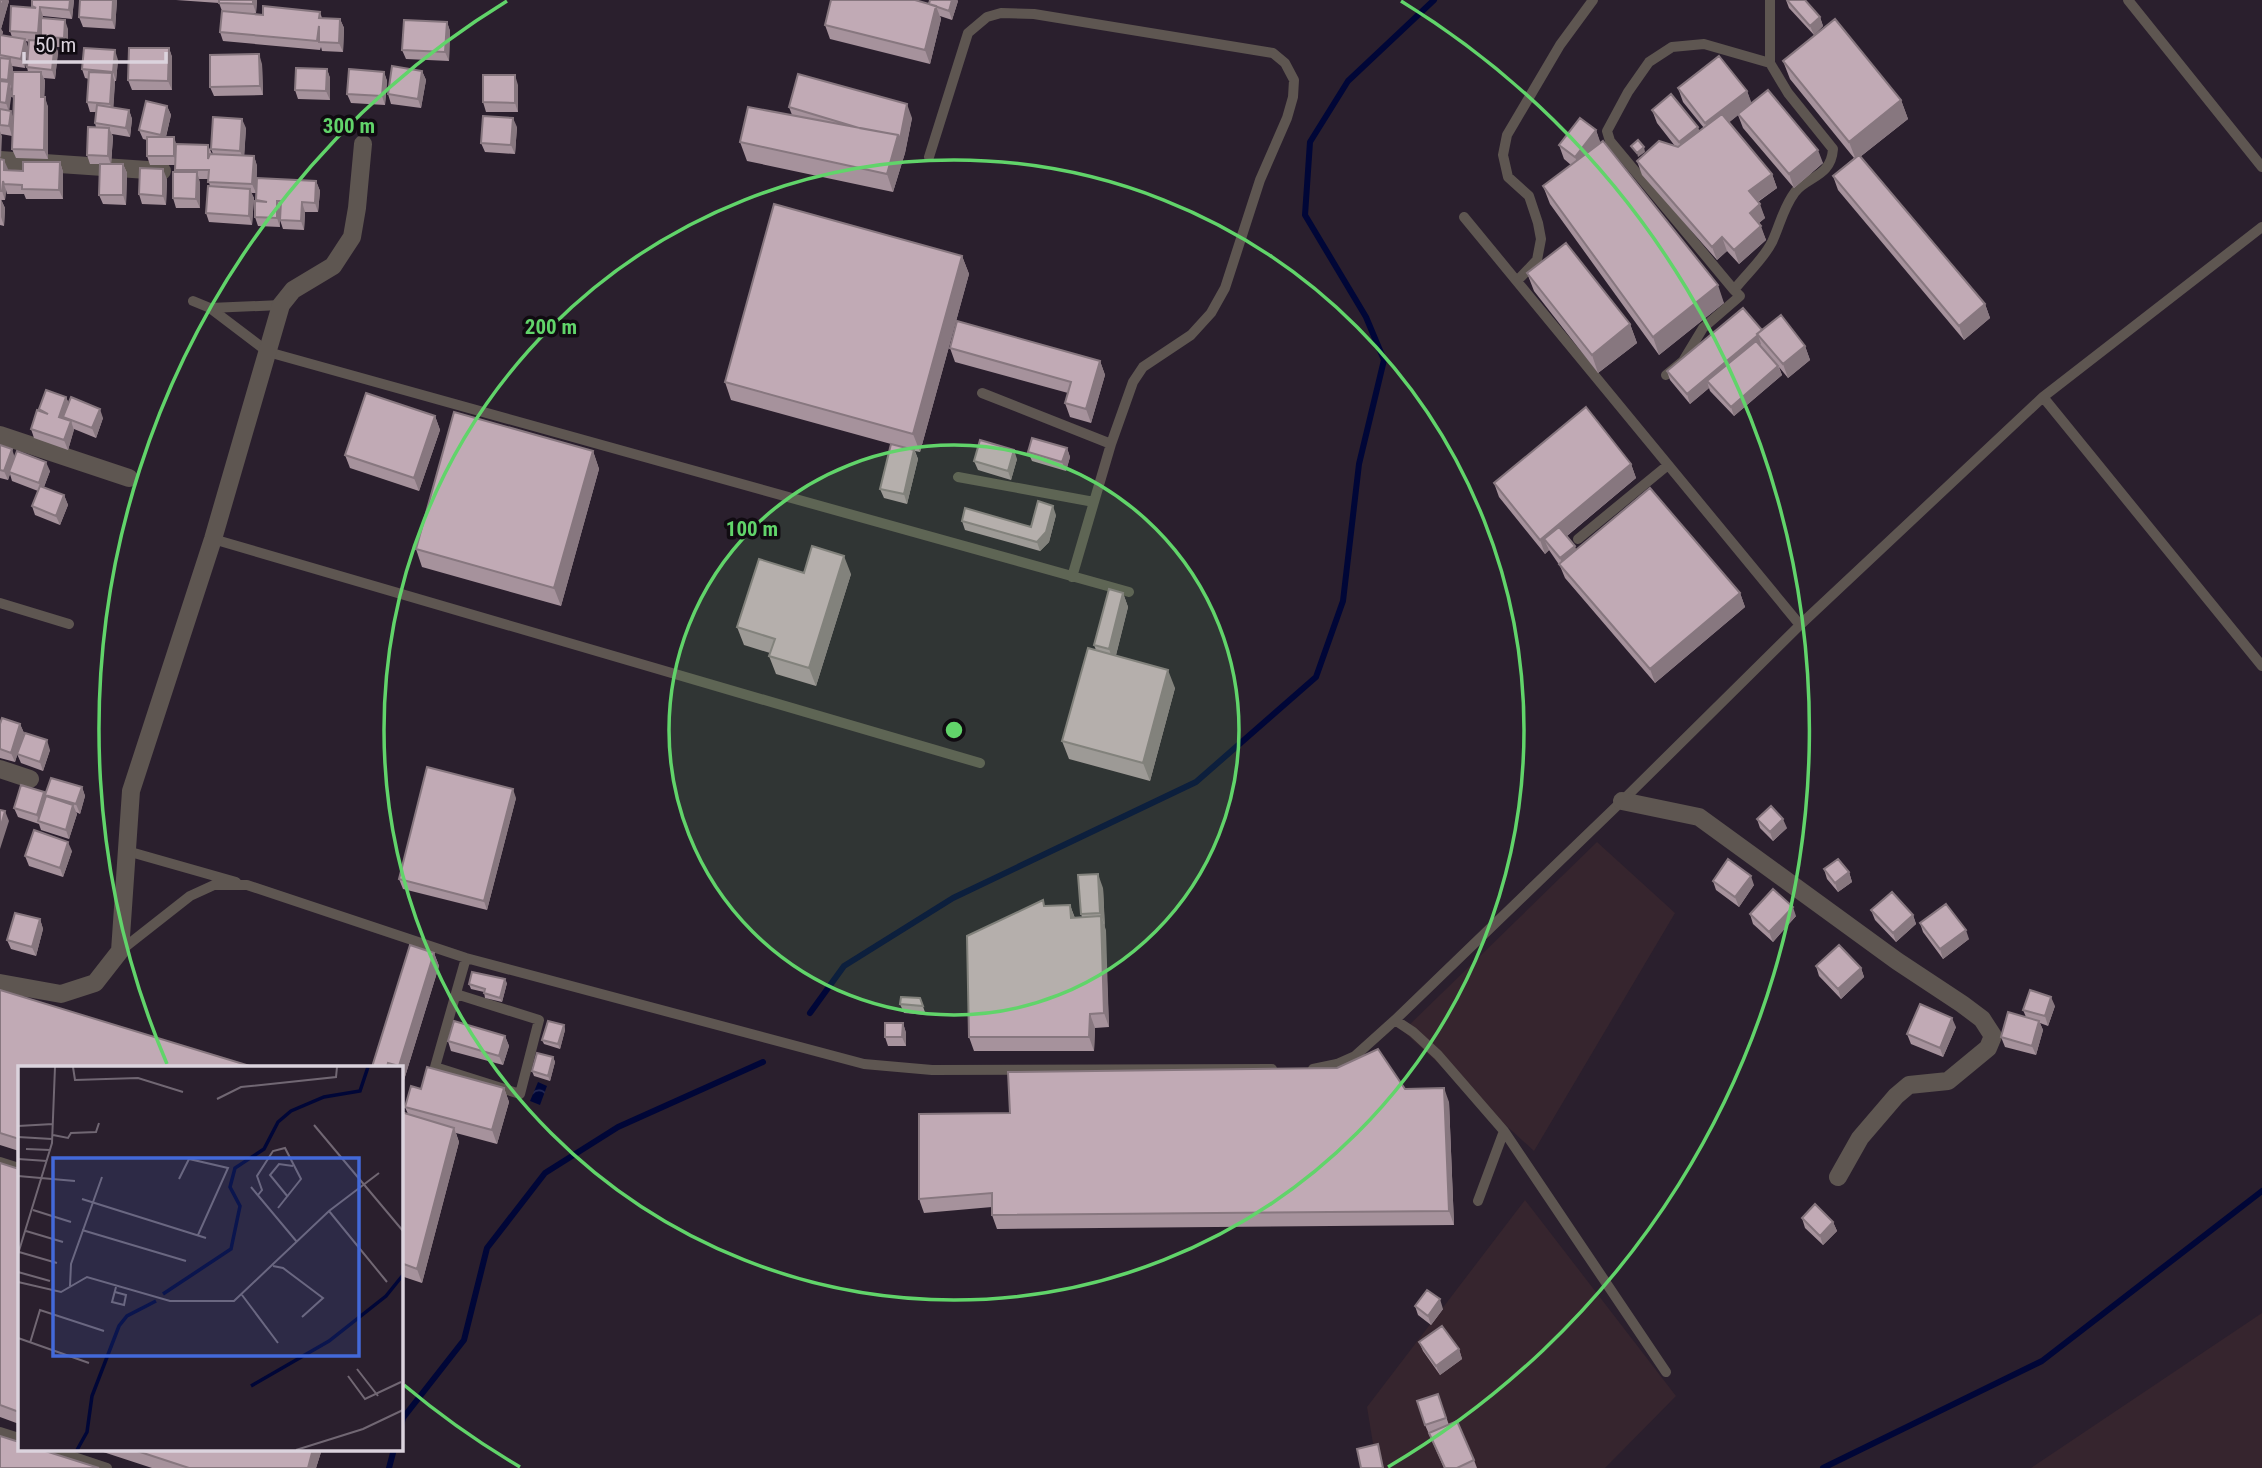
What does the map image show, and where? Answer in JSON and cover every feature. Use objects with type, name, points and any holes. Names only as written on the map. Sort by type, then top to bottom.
[{"type":"street","points":[[0,983],[61,994],[95,983],[120,951],[131,791],[213,539],[281,305],[293,290],[333,265],[352,237],[363,144]]},
{"type":"street","points":[[0,160],[162,171]]},
{"type":"street","points":[[0,435],[129,478]]},
{"type":"street","points":[[0,769],[30,779]]},
{"type":"street","points":[[1622,801],[1699,817],[1896,961],[1962,1004],[1982,1019],[1993,1036],[1988,1048],[1948,1081],[1909,1085],[1896,1096],[1860,1138],[1838,1177]]},
{"type":"lane","points":[[1517,281],[1538,260],[1541,239],[1529,195],[1508,177],[1503,155],[1507,135],[1560,45],[1593,0]]},
{"type":"lane","points":[[1734,290],[1764,256],[1773,241],[1784,210],[1797,189],[1816,178],[1832,159],[1833,149],[1788,93],[1770,64],[1770,0]]},
{"type":"lane","points":[[2127,0],[2262,167]]},
{"type":"lane","points":[[929,157],[968,33],[987,16],[1001,13],[1034,14],[1272,53],[1285,63],[1294,80],[1287,118],[1260,180],[1225,288],[1211,313],[1191,335],[1143,367],[1133,382],[1111,444],[1072,577]]},
{"type":"lane","points":[[1666,374],[1683,361],[1703,328],[1740,296],[1610,141],[1607,131],[1628,92],[1649,62],[1672,47],[1704,44],[1770,64]]},
{"type":"lane","points":[[1464,217],[1800,625]]},
{"type":"lane","points":[[1307,1069],[1329,1066],[1355,1056],[1622,801],[1800,625],[2043,397],[2262,227]]},
{"type":"lane","points":[[193,300],[209,308],[268,352],[1129,592]]},
{"type":"lane","points":[[209,308],[281,305]]},
{"type":"lane","points":[[982,393],[1111,444]]},
{"type":"lane","points":[[2043,397],[2262,666]]},
{"type":"lane","points":[[1578,539],[1668,465]]},
{"type":"lane","points":[[958,477],[1094,502]]},
{"type":"lane","points":[[213,539],[981,763]]},
{"type":"lane","points":[[0,603],[69,624]]},
{"type":"lane","points":[[127,851],[247,885],[466,958],[864,1064],[932,1070],[1280,1069]]},
{"type":"lane","points":[[120,951],[190,896],[214,886],[247,885]]},
{"type":"lane","points":[[456,994],[539,1020],[520,1094],[435,1067],[466,958]]},
{"type":"lane","points":[[1395,1020],[1438,1055],[1504,1131],[1666,1372]]},
{"type":"lane","points":[[1478,1201],[1504,1131]]},
{"type":"lane","points":[[0,1162],[18,1168]]},
{"type":"lane","points":[[0,1432],[18,1438]]},
{"type":"lane","points":[[53,1450],[107,1468]]},
{"type":"shaded area","points":[[1597,842],[1675,913],[1534,1151],[1403,1031]]},
{"type":"shaded area","points":[[1525,1200],[1676,1396],[1605,1468],[1377,1468],[1367,1407]]},
{"type":"shaded area","points":[[2262,1313],[2262,1468],[2031,1468]]},
{"type":"water","points":[[538,1082],[547,1086],[540,1105],[530,1101]]},
{"type":"building","points":[[32,0],[70,0],[69,10],[40,7],[38,33],[10,31],[11,6],[36,8],[32,6]]},
{"type":"building","points":[[80,0],[113,0],[112,20],[79,17]]},
{"type":"building","points":[[219,0],[253,0],[253,4],[219,3]]},
{"type":"building","points":[[831,0],[915,0],[936,6],[925,50],[825,25]]},
{"type":"building","points":[[930,0],[952,0],[949,11],[929,4]]},
{"type":"building","points":[[1787,0],[1805,0],[1820,17],[1810,26]]},
{"type":"building","points":[[263,6],[320,12],[319,18],[340,19],[339,43],[319,42],[319,26],[317,41],[220,32],[222,11],[263,15]]},
{"type":"building","points":[[41,18],[65,20],[64,38],[41,37]]},
{"type":"building","points":[[1835,19],[1901,100],[1849,142],[1783,61]]},
{"type":"building","points":[[404,20],[447,22],[445,52],[402,50]]},
{"type":"building","points":[[0,35],[25,39],[21,59],[0,55]]},
{"type":"building","points":[[29,40],[55,42],[52,70],[27,67]]},
{"type":"building","points":[[84,48],[115,50],[113,72],[82,69]]},
{"type":"building","points":[[129,48],[169,48],[168,81],[128,80]]},
{"type":"building","points":[[259,54],[260,86],[210,87],[210,55]]},
{"type":"building","points":[[1719,56],[1747,91],[1705,123],[1678,88]]},
{"type":"building","points":[[0,58],[10,59],[8,80],[0,79]]},
{"type":"building","points":[[392,66],[422,71],[418,99],[388,94]]},
{"type":"building","points":[[296,68],[327,69],[326,91],[295,90]]},
{"type":"building","points":[[349,69],[384,72],[382,96],[347,94]]},
{"type":"building","points":[[13,72],[41,72],[41,97],[45,97],[44,150],[12,149]]},
{"type":"building","points":[[89,72],[112,73],[110,104],[87,102]]},
{"type":"building","points":[[798,74],[907,104],[900,139],[898,135],[859,128],[789,107]]},
{"type":"building","points":[[483,75],[515,75],[515,103],[483,102]]},
{"type":"building","points":[[0,81],[9,82],[6,103],[0,102]]},
{"type":"building","points":[[1768,90],[1818,150],[1789,174],[1738,114]]},
{"type":"building","points":[[1671,94],[1698,127],[1679,142],[1652,110]]},
{"type":"building","points":[[146,101],[167,106],[161,135],[139,130]]},
{"type":"building","points":[[97,105],[129,110],[126,128],[95,123]]},
{"type":"building","points":[[748,107],[898,135],[887,174],[740,142]]},
{"type":"building","points":[[0,109],[11,111],[9,126],[0,125]]},
{"type":"building","points":[[1722,114],[1772,174],[1749,191],[1760,204],[1750,213],[1761,226],[1734,250],[1722,237],[1712,247],[1637,161],[1659,141],[1678,147]]},
{"type":"building","points":[[483,116],[513,118],[511,145],[481,143]]},
{"type":"building","points":[[213,117],[242,119],[240,151],[211,149]]},
{"type":"building","points":[[1580,118],[1596,130],[1575,157],[1559,145]]},
{"type":"building","points":[[88,127],[109,128],[108,156],[87,155]]},
{"type":"building","points":[[147,137],[174,137],[174,156],[147,156]]},
{"type":"building","points":[[1638,140],[1644,147],[1637,153],[1631,146]]},
{"type":"building","points":[[1603,141],[1718,285],[1653,337],[1543,186]]},
{"type":"building","points":[[176,144],[208,145],[208,159],[210,154],[254,156],[252,184],[208,182],[209,170],[175,170]]},
{"type":"building","points":[[1859,155],[1985,304],[1959,326],[1833,176]]},
{"type":"building","points":[[0,159],[4,160],[4,170],[23,171],[23,162],[60,162],[59,190],[22,189],[22,185],[4,184],[3,181],[0,191]]},
{"type":"building","points":[[100,164],[123,164],[123,195],[99,195]]},
{"type":"building","points":[[140,168],[163,169],[163,196],[139,194]]},
{"type":"building","points":[[173,172],[197,172],[196,199],[173,198]]},
{"type":"building","points":[[257,178],[316,181],[315,203],[302,202],[301,221],[280,220],[281,201],[277,201],[277,218],[255,217],[255,201],[267,202],[256,200]]},
{"type":"building","points":[[208,186],[250,189],[249,216],[206,213]]},
{"type":"building","points":[[774,204],[962,256],[913,434],[725,382]]},
{"type":"building","points":[[1566,243],[1630,324],[1592,355],[1527,273]]},
{"type":"building","points":[[1743,308],[1762,330],[1687,394],[1667,371]]},
{"type":"building","points":[[1781,315],[1805,346],[1783,364],[1757,334]]},
{"type":"building","points":[[957,321],[1100,361],[1086,409],[1065,403],[1071,382],[950,348]]},
{"type":"building","points":[[1756,341],[1778,366],[1731,407],[1707,381]]},
{"type":"building","points":[[46,390],[66,397],[59,417],[71,421],[64,440],[31,429],[37,410],[48,414],[39,409]]},
{"type":"building","points":[[366,393],[435,416],[414,478],[345,455]]},
{"type":"building","points":[[71,397],[100,409],[92,428],[63,417]]},
{"type":"building","points":[[1586,407],[1631,464],[1540,540],[1494,483]]},
{"type":"building","points":[[454,412],[593,451],[554,588],[416,549]]},
{"type":"building","points":[[1032,438],[1067,448],[1062,462],[1028,452]]},
{"type":"building","points":[[980,440],[1014,450],[1008,471],[974,461]]},
{"type":"building","points":[[891,444],[914,450],[904,494],[880,489]]},
{"type":"building","points":[[0,445],[12,449],[4,471],[0,470]]},
{"type":"building","points":[[17,451],[46,462],[39,483],[9,472]]},
{"type":"building","points":[[40,486],[64,495],[56,516],[32,506]]},
{"type":"building","points":[[1650,488],[1740,593],[1650,669],[1559,564]]},
{"type":"building","points":[[1038,501],[1053,506],[1046,532],[1037,542],[962,521],[965,508],[1031,527]]},
{"type":"building","points":[[1559,527],[1575,546],[1560,558],[1544,539]]},
{"type":"building","points":[[812,546],[844,556],[809,668],[769,656],[775,639],[737,627],[759,559],[804,573]]},
{"type":"building","points":[[1109,589],[1123,593],[1109,649],[1094,645]]},
{"type":"building","points":[[1088,648],[1168,670],[1143,763],[1062,741]]},
{"type":"building","points":[[2,718],[20,724],[11,753],[0,749]]},
{"type":"building","points":[[25,733],[47,740],[40,762],[17,754]]},
{"type":"building","points":[[427,767],[513,789],[484,901],[399,879]]},
{"type":"building","points":[[51,778],[82,787],[76,804],[45,795]]},
{"type":"building","points":[[21,785],[44,792],[37,815],[14,808]]},
{"type":"building","points":[[46,796],[73,805],[66,830],[38,821]]},
{"type":"building","points":[[1771,806],[1783,819],[1770,832],[1757,819]]},
{"type":"building","points":[[0,810],[5,811],[0,829]]},
{"type":"building","points":[[34,830],[68,842],[60,868],[25,856]]},
{"type":"building","points":[[1728,859],[1751,876],[1735,897],[1713,881]]},
{"type":"building","points":[[1838,859],[1849,872],[1835,883],[1824,869]]},
{"type":"building","points":[[1098,874],[1100,913],[1081,914],[1078,875]]},
{"type":"building","points":[[1773,889],[1793,907],[1769,932],[1750,914]]},
{"type":"building","points":[[1892,892],[1913,915],[1893,933],[1871,910]]},
{"type":"building","points":[[1043,900],[1044,906],[1070,905],[1071,918],[1101,916],[1104,1013],[1090,1014],[1089,1037],[969,1037],[967,936]]},
{"type":"building","points":[[1946,904],[1966,930],[1940,949],[1920,923]]},
{"type":"building","points":[[15,913],[40,919],[32,947],[7,940]]},
{"type":"building","points":[[410,945],[434,953],[399,1066],[388,1063],[387,1066],[372,1066]]},
{"type":"building","points":[[1839,945],[1861,968],[1838,989],[1816,966]]},
{"type":"building","points":[[472,972],[505,979],[500,998],[469,984]]},
{"type":"building","points":[[0,990],[250,1066],[18,1066],[18,1139],[0,1133]]},
{"type":"building","points":[[2030,990],[2051,997],[2045,1016],[2023,1010]]},
{"type":"building","points":[[901,997],[920,998],[923,1006],[900,1004]]},
{"type":"building","points":[[1920,1004],[1952,1018],[1940,1048],[1907,1034]]},
{"type":"building","points":[[2008,1012],[2039,1021],[2032,1046],[2001,1037]]},
{"type":"building","points":[[454,1021],[505,1036],[499,1056],[448,1041]]},
{"type":"building","points":[[548,1021],[564,1025],[558,1044],[542,1040]]},
{"type":"building","points":[[885,1023],[903,1023],[902,1037],[885,1037]]},
{"type":"building","points":[[1378,1049],[1405,1089],[1444,1088],[1449,1211],[992,1215],[992,1193],[919,1199],[919,1114],[1010,1113],[1008,1072],[1337,1068]]},
{"type":"building","points":[[537,1053],[553,1057],[548,1076],[532,1071]]},
{"type":"building","points":[[427,1067],[504,1088],[492,1130],[405,1107],[411,1086],[421,1089]]},
{"type":"building","points":[[402,1112],[454,1128],[417,1269],[402,1263]]},
{"type":"building","points":[[0,1163],[18,1169],[18,1412],[0,1405]]},
{"type":"building","points":[[1815,1204],[1833,1222],[1820,1236],[1802,1218]]},
{"type":"building","points":[[1427,1290],[1440,1299],[1428,1316],[1415,1306]]},
{"type":"building","points":[[1442,1326],[1459,1349],[1436,1366],[1419,1342]]},
{"type":"building","points":[[1438,1394],[1446,1418],[1425,1425],[1417,1401]]},
{"type":"building","points":[[1457,1421],[1474,1460],[1457,1468],[1445,1468],[1429,1433]]},
{"type":"building","points":[[0,1436],[18,1442],[18,1450],[42,1450],[99,1468],[0,1468]]},
{"type":"building","points":[[1378,1444],[1383,1468],[1361,1468],[1357,1449]]},
{"type":"building","points":[[134,1450],[313,1450],[308,1468],[189,1468]]},
{"type":"waterway","points":[[810,1013],[844,966],[953,898],[1196,782],[1316,677],[1343,601],[1359,464],[1384,360],[1366,317],[1305,215],[1310,142],[1348,81],[1434,0]]},
{"type":"waterway","points":[[402,1422],[464,1340],[487,1248],[545,1173],[618,1127],[763,1062]]},
{"type":"waterway","points":[[1823,1468],[2042,1361],[2262,1191]]},
{"type":"waterway","points":[[389,1468],[394,1450]]}]
